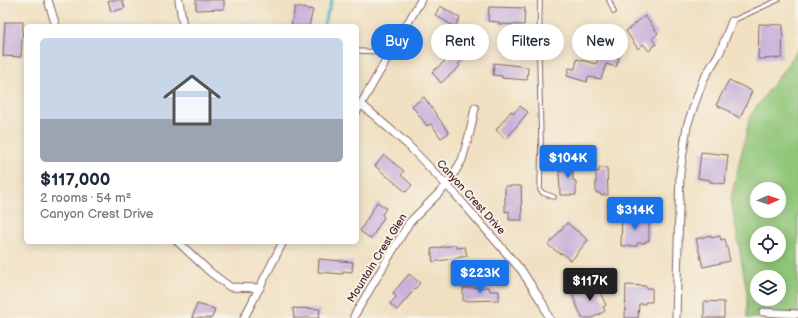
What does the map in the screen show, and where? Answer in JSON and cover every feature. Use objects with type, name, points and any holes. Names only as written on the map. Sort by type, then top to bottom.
[{"type":"street","points":[[48,0],[55,24]]},
{"type":"street","points":[[179,0],[184,24]]},
{"type":"street","points":[[407,24],[421,0]]},
{"type":"street","points":[[676,318],[680,173],[687,126],[703,80],[720,52],[732,21]]},
{"type":"street","points":[[359,108],[386,60]]},
{"type":"street","name":"Canyon Crest Drive","points":[[361,104],[408,144],[447,185],[522,271],[543,304],[549,318]]},
{"type":"street","name":"Mountain Crest Glen","points":[[354,318],[408,223],[447,185],[462,160],[475,108]]},
{"type":"street","points":[[180,244],[210,272],[230,287],[260,288]]},
{"type":"street","points":[[244,318],[282,244]]},
{"type":"street","points":[[763,312],[798,314]]},
{"type":"lane","points":[[540,0],[540,190],[543,193],[554,197]]},
{"type":"lane","points":[[609,0],[614,12]]},
{"type":"lane","points":[[732,21],[778,0]]},
{"type":"lane","points":[[359,51],[371,51]]},
{"type":"green space","points":[[798,50],[798,318],[747,318],[747,293],[731,199],[750,116]]},
{"type":"building","points":[[108,0],[122,0],[125,8],[111,12]]},
{"type":"building","points":[[196,0],[224,0],[224,9],[196,10]]},
{"type":"building","points":[[440,6],[460,18],[457,24],[450,24],[435,15]]},
{"type":"building","points":[[295,7],[313,10],[310,24],[291,24]]},
{"type":"building","points":[[489,7],[525,8],[524,24],[499,24],[499,22],[488,21]]},
{"type":"building","points":[[645,16],[658,33],[652,39],[656,44],[649,51],[643,44],[638,49],[628,34],[628,29]]},
{"type":"building","points":[[5,22],[23,22],[21,57],[3,56]]},
{"type":"building","points":[[759,24],[783,25],[782,58],[758,59]]},
{"type":"building","points":[[446,60],[463,60],[458,64],[460,66],[441,83],[432,72]]},
{"type":"building","points":[[577,60],[596,64],[597,60],[618,60],[616,67],[606,64],[601,79],[588,77],[587,82],[567,76],[569,68],[575,69]]},
{"type":"building","points":[[494,63],[528,67],[527,80],[502,78],[502,76],[493,75]]},
{"type":"building","points":[[729,80],[752,91],[740,118],[716,105]]},
{"type":"building","points":[[424,97],[449,133],[441,138],[431,124],[427,126],[412,106]]},
{"type":"building","points":[[520,106],[528,112],[506,139],[496,130],[511,111],[514,113]]},
{"type":"building","points":[[701,152],[728,155],[725,184],[710,182],[710,180],[698,178]]},
{"type":"building","points":[[384,155],[404,171],[401,175],[412,185],[406,192],[375,166]]},
{"type":"building","points":[[573,158],[580,164],[573,171],[573,180],[576,181],[576,195],[560,195],[559,171],[562,171]]},
{"type":"building","points":[[599,168],[607,168],[608,195],[600,195],[600,193],[596,193],[596,171],[599,172]]},
{"type":"building","points":[[505,186],[521,186],[522,220],[509,220],[509,211],[505,212]]},
{"type":"building","points":[[377,202],[386,208],[382,215],[384,217],[371,239],[360,231]]},
{"type":"building","points":[[622,217],[649,218],[649,241],[645,241],[645,243],[637,243],[637,246],[621,246]]},
{"type":"building","points":[[567,223],[588,240],[571,261],[562,253],[560,254],[548,245]]},
{"type":"building","points":[[711,235],[711,238],[720,236],[721,240],[725,239],[730,261],[703,267],[696,239]]},
{"type":"building","points":[[456,245],[456,248],[465,247],[467,256],[433,262],[431,249]]},
{"type":"building","points":[[319,259],[353,262],[352,272],[343,271],[343,274],[318,272]]},
{"type":"building","points":[[409,274],[420,283],[397,310],[390,304],[396,297],[393,293]]},
{"type":"building","points":[[596,284],[606,305],[603,307],[605,311],[592,318],[582,318],[572,294]]},
{"type":"building","points":[[626,285],[646,286],[646,288],[652,288],[652,302],[639,304],[638,318],[625,318]]},
{"type":"building","points":[[489,287],[490,291],[499,291],[499,300],[463,301],[463,288]]},
{"type":"building","points":[[704,301],[724,302],[724,318],[704,318]]},
{"type":"building","points":[[197,304],[215,309],[212,318],[192,318]]},
{"type":"building","points":[[293,308],[320,309],[319,318],[294,318]]},
{"type":"waterway","points":[[324,24],[332,0]]}]
